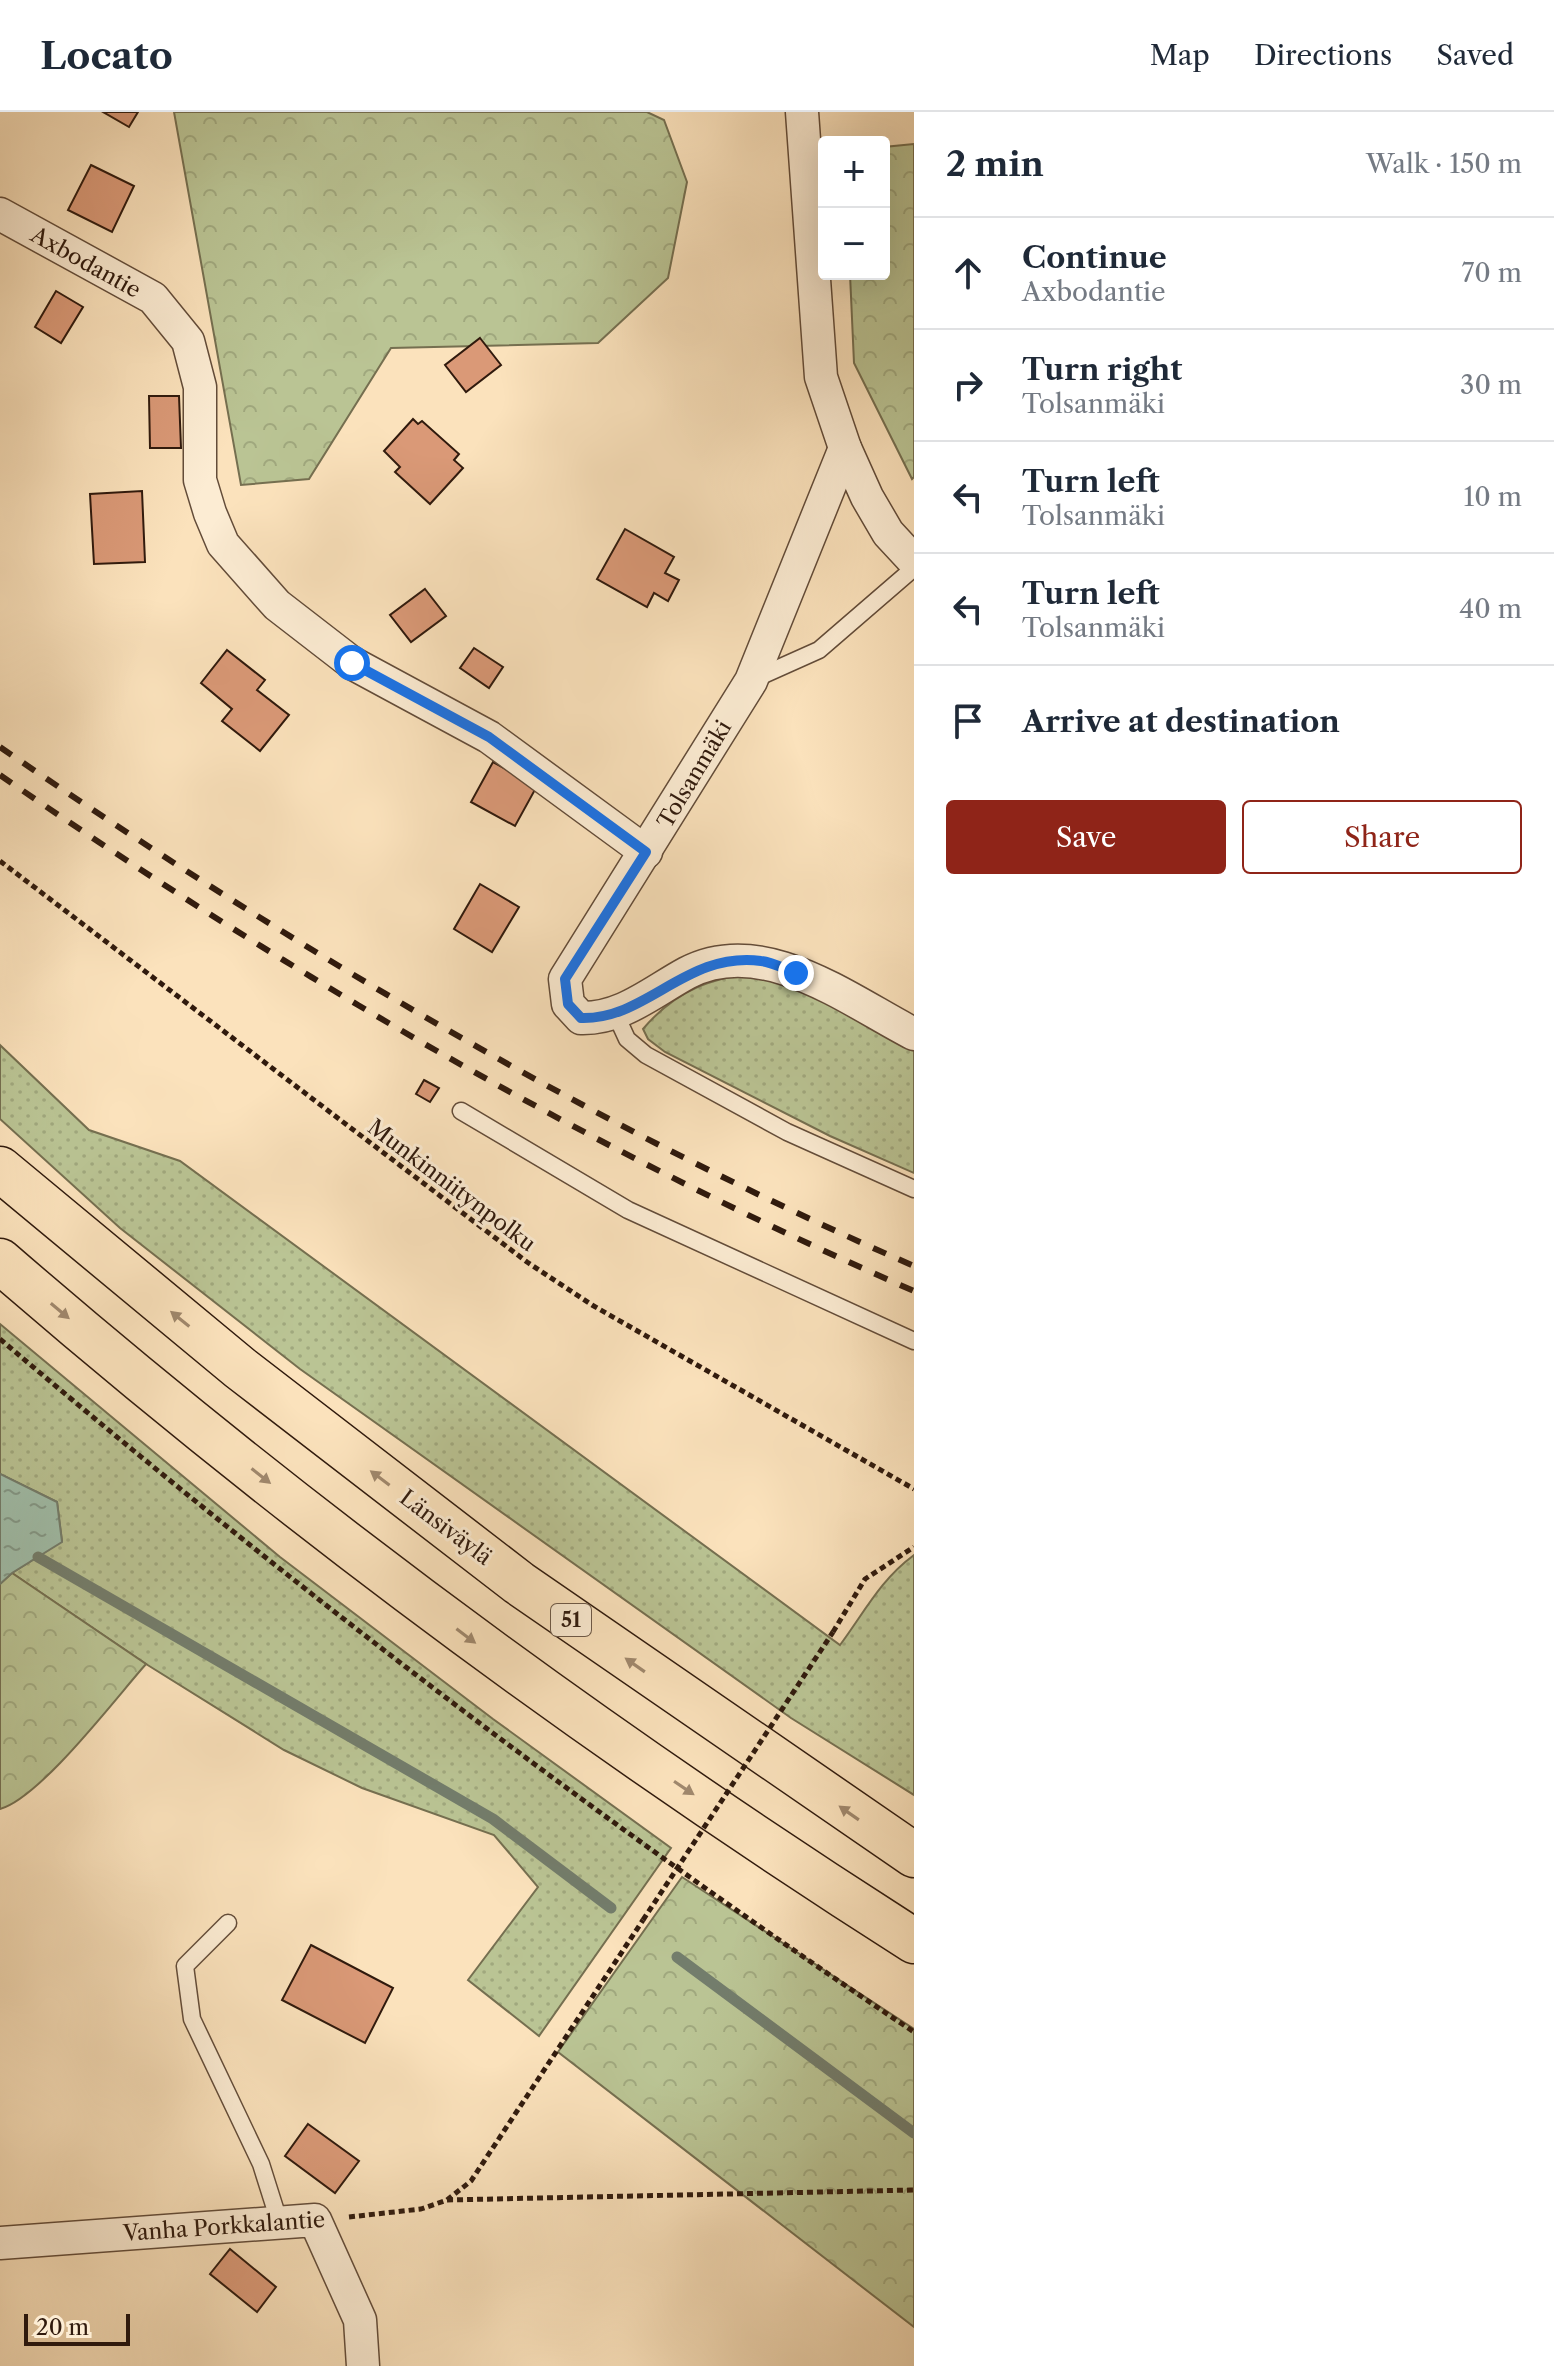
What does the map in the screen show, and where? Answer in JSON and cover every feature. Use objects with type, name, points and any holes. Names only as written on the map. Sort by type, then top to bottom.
[{"type":"highway","name":"Länsiväylä","points":[[0,1169],[240,1368],[519,1583],[914,1855]]},
{"type":"highway","points":[[0,1261],[200,1428],[473,1641],[818,1880],[914,1941]]},
{"type":"street","points":[[802,112],[821,377],[845,448],[888,533],[914,561]]},
{"type":"street","name":"Axbodantie","points":[[0,214],[153,298],[188,341],[200,387],[200,480],[210,513],[223,544],[277,605],[352,663],[489,737],[646,852]]},
{"type":"street","name":"Tolsanmäki","points":[[616,1015],[581,1018],[568,1004],[565,979],[751,681],[845,448]]},
{"type":"street","points":[[616,1015],[691,971],[729,961],[762,961],[796,973],[914,1034]]},
{"type":"street","points":[[315,2220],[360,2320],[363,2366]]},
{"type":"street","name":"Vanha Porkkalantie","points":[[0,2243],[315,2220]]},
{"type":"lane","points":[[751,681],[819,650],[914,568]]},
{"type":"lane","points":[[616,1015],[627,1039],[646,1055],[787,1132],[914,1189]]},
{"type":"lane","points":[[461,1111],[628,1210],[914,1341]]},
{"type":"lane","points":[[228,1923],[185,1966],[192,2019],[261,2164],[279,2221]]},
{"type":"path","name":"Munkinniitynpolku","points":[[0,861],[527,1262],[592,1305],[914,1489]]},
{"type":"path","points":[[0,1339],[138,1456],[356,1631],[590,1807],[771,1936],[914,2032]]},
{"type":"path","points":[[447,2200],[471,2181],[865,1579],[914,1547]]},
{"type":"path","points":[[447,2200],[914,2190]]},
{"type":"path","name":"Vanha Porkkalantie","points":[[315,2220],[421,2209],[447,2200]]},
{"type":"green space","points":[[174,112],[647,112],[664,120],[687,182],[668,278],[598,343],[391,348],[309,479],[241,485]]},
{"type":"green space","points":[[914,144],[912,479],[854,363],[850,280],[890,280],[890,146]]},
{"type":"green space","points":[[761,972],[914,1041],[914,1173],[830,1136],[665,1052],[648,1039],[643,1029],[682,995],[711,982]]},
{"type":"green space","points":[[0,1045],[89,1130],[180,1161],[840,1645],[882,1586],[914,1555],[914,1795],[791,1718],[300,1369],[120,1228],[0,1119]]},
{"type":"green space","points":[[0,1324],[280,1557],[493,1719],[671,1848],[539,2036],[468,1980],[538,1887],[494,1835],[362,1788],[284,1750],[146,1664],[12,1573],[62,1541],[57,1502],[0,1474]]},
{"type":"green space","points":[[12,1573],[146,1664],[56,1768],[16,1801],[0,1809],[0,1584]]},
{"type":"green space","points":[[682,1877],[914,2029],[914,2327],[558,2052]]},
{"type":"water","points":[[0,1474],[57,1502],[62,1542],[0,1584]]},
{"type":"building","points":[[103,112],[138,112],[129,127]]},
{"type":"building","points":[[91,165],[134,186],[112,232],[68,210]]},
{"type":"building","points":[[56,291],[83,307],[61,343],[35,327]]},
{"type":"building","points":[[480,338],[501,365],[466,392],[445,365]]},
{"type":"building","points":[[149,396],[179,396],[181,448],[150,448]]},
{"type":"building","points":[[413,419],[418,424],[422,421],[459,454],[454,460],[463,468],[430,504],[395,472],[400,467],[384,451]]},
{"type":"building","points":[[142,491],[145,562],[94,564],[90,494]]},
{"type":"building","points":[[625,529],[674,557],[665,573],[679,580],[668,601],[654,593],[647,607],[597,579]]},
{"type":"building","points":[[425,589],[446,616],[411,642],[390,615]]},
{"type":"building","points":[[474,648],[503,667],[489,688],[460,668]]},
{"type":"building","points":[[227,650],[265,680],[257,690],[289,715],[260,751],[222,721],[232,709],[201,683]]},
{"type":"building","points":[[493,762],[537,786],[515,826],[471,802]]},
{"type":"building","points":[[480,884],[519,907],[492,952],[454,929]]},
{"type":"building","points":[[424,1080],[439,1088],[430,1102],[416,1094]]},
{"type":"building","points":[[311,1945],[393,1988],[365,2043],[282,2000]]},
{"type":"building","points":[[308,2124],[359,2161],[335,2193],[285,2156]]},
{"type":"building","points":[[230,2249],[276,2287],[257,2312],[210,2274]]},
{"type":"waterway","points":[[38,1557],[493,1819],[611,1908]]},
{"type":"waterway","points":[[677,1957],[914,2133]]},
{"type":"railway","points":[[0,747],[220,892],[445,1028],[676,1153],[914,1266]]},
{"type":"railway","points":[[0,775],[219,920],[444,1055],[676,1179],[914,1291]]},
{"type":"route","points":[[352,663],[489,737],[646,852],[565,979],[568,1004],[581,1018],[616,1015],[691,971],[729,961],[762,961],[796,973]]}]
